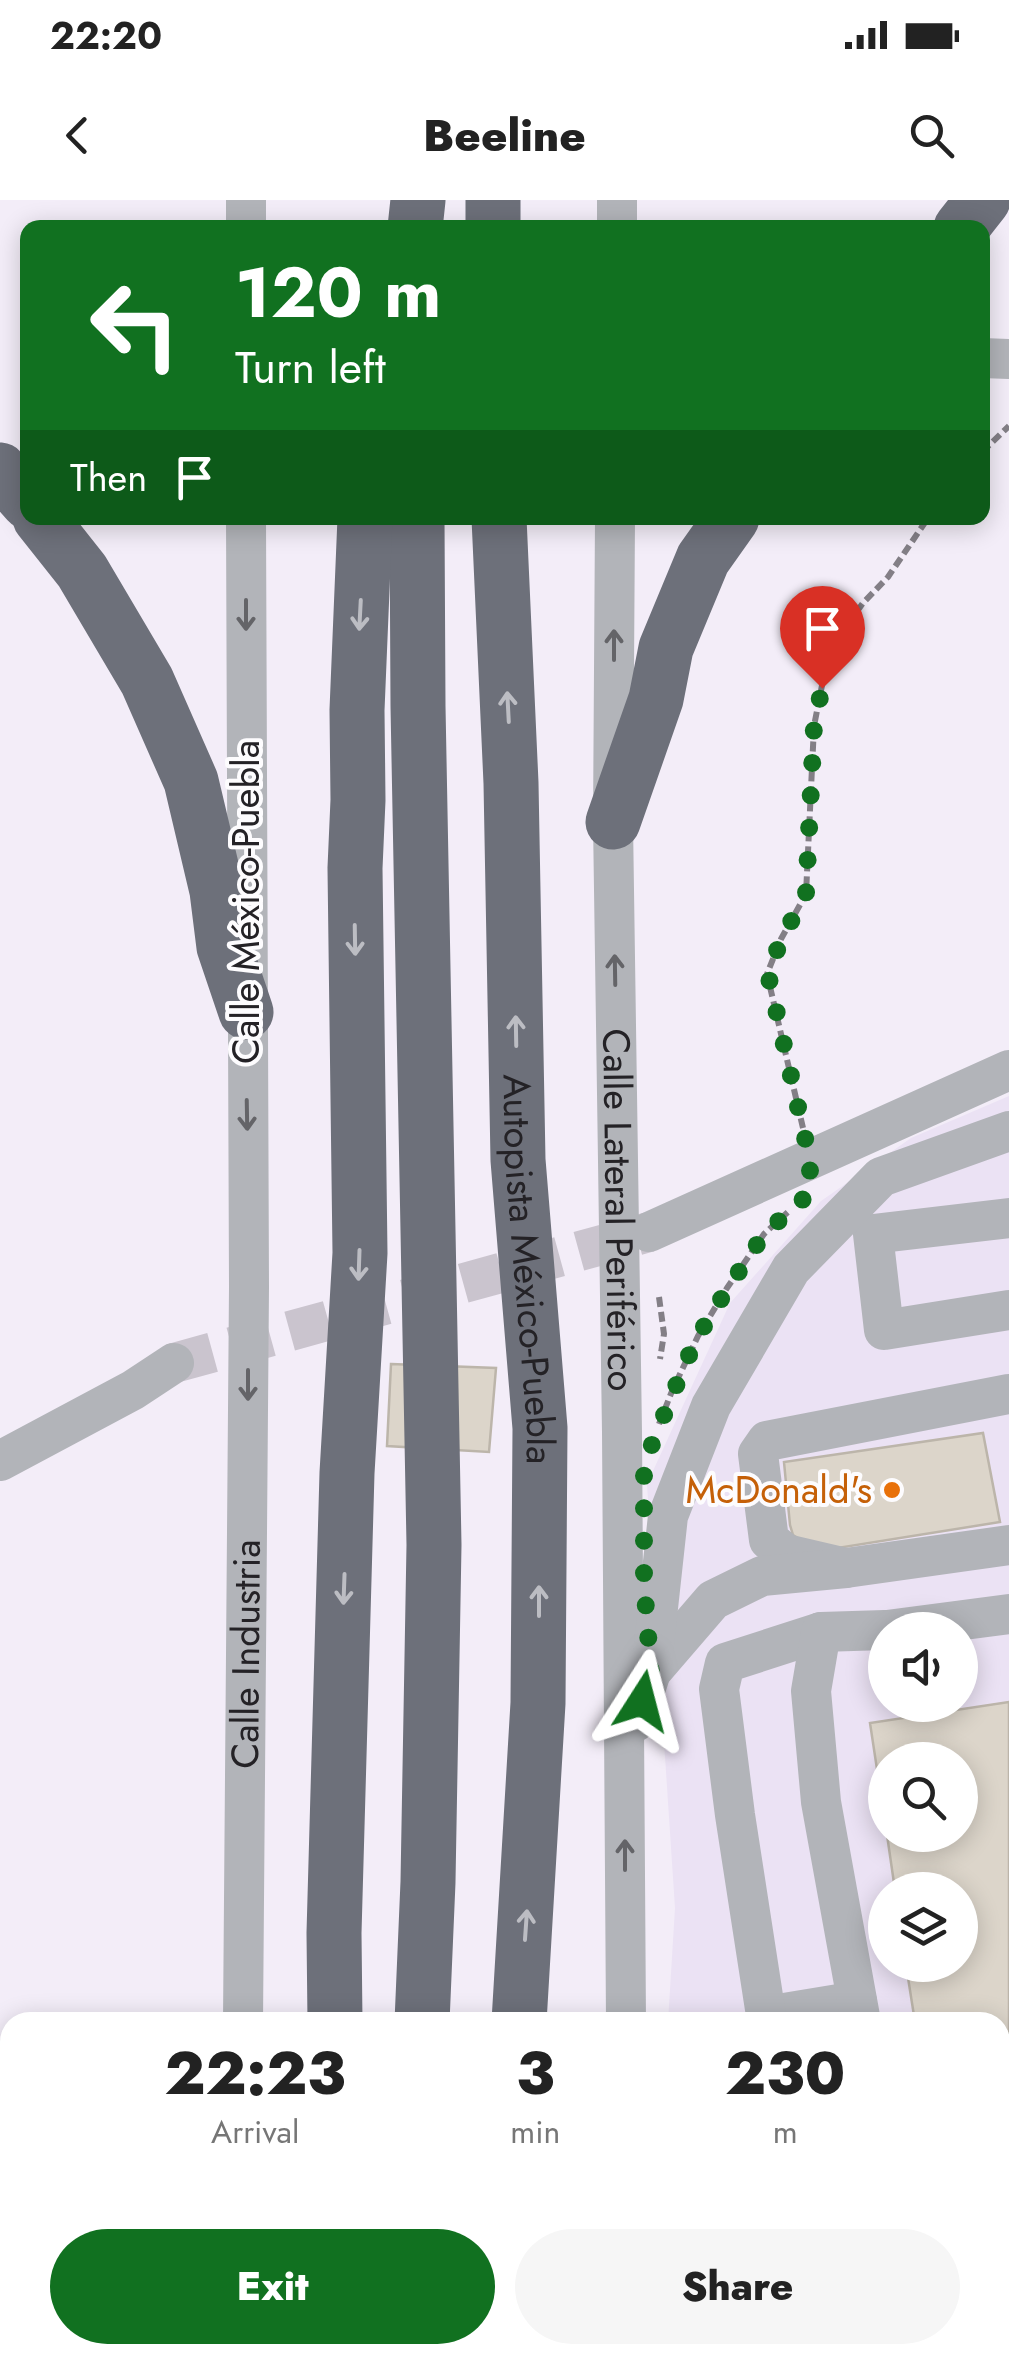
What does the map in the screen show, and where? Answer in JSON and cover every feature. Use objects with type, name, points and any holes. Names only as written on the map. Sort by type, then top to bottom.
[{"type":"highway","points":[[967,220],[983,200]]},
{"type":"highway","points":[[0,470],[20,493]]},
{"type":"highway","points":[[46,525],[82,571],[147,681],[192,782],[217,892],[224,947],[246,1012]]},
{"type":"highway","points":[[335,2012],[346,1511],[360,1254],[354,868],[365,525]]},
{"type":"highway","points":[[417,525],[434,1545],[422,2012]]},
{"type":"highway","name":"Autopista México-Puebla","points":[[499,525],[511,783],[518,1160],[540,1428],[538,1703],[520,2012]]},
{"type":"highway","points":[[613,822],[656,700],[666,648],[703,559],[727,525]]},
{"type":"street","name":"Calle México-Puebla","points":[[246,525],[249,1287]]},
{"type":"street","name":"Calle Lateral Periférico","points":[[615,525],[613,822],[626,2012]]},
{"type":"street","points":[[649,1232],[1009,1070]]},
{"type":"street","points":[[624,1758],[651,1672],[668,1516],[711,1406],[791,1269],[881,1177],[1009,1131]]},
{"type":"street","points":[[1009,1218],[873,1234],[884,1330],[1009,1310]]},
{"type":"street","name":"Calle Industria","points":[[243,2012],[249,1287]]},
{"type":"street","points":[[0,1462],[133,1390],[174,1362]]},
{"type":"street","points":[[846,1568],[786,1554],[769,1540],[758,1454],[768,1441],[1009,1394]]},
{"type":"street","points":[[651,1672],[714,1600],[762,1576],[1009,1545]]},
{"type":"street","points":[[978,1618],[1009,1614]]},
{"type":"street","points":[[766,2012],[719,1690],[725,1663],[820,1632],[868,1632]]},
{"type":"street","points":[[820,1632],[811,1692],[822,1802],[859,2012]]},
{"type":"path","points":[[990,444],[1009,426]]},
{"type":"path","points":[[658,1428],[698,1336],[728,1288],[764,1234],[810,1193],[810,1160],[768,974],[806,894],[814,726],[830,650],[923,525]]},
{"type":"shaded area","points":[[1009,1096],[1009,2012],[669,2012],[675,1908],[647,1484],[730,1303],[821,1201],[911,1138]]},
{"type":"building","points":[[391,1364],[496,1368],[489,1452],[387,1446]]},
{"type":"building","points":[[983,1433],[1000,1522],[819,1551],[793,1535],[784,1462]]},
{"type":"building","points":[[1009,1702],[1009,2012],[913,2012],[909,1982],[978,1982],[978,1872],[892,1872],[889,1852],[978,1852],[978,1742],[873,1742],[870,1723],[978,1722],[978,1707]]},
{"type":"tunnel","points":[[174,1363],[649,1232]]},
{"type":"place","name":"McDonald's","points":[[892,1490]]},
{"type":"route","points":[[642,1701],[651,1672],[644,1583],[644,1464],[698,1336],[764,1234],[810,1193],[810,1160],[768,974],[806,894],[814,726],[822,688]]}]
